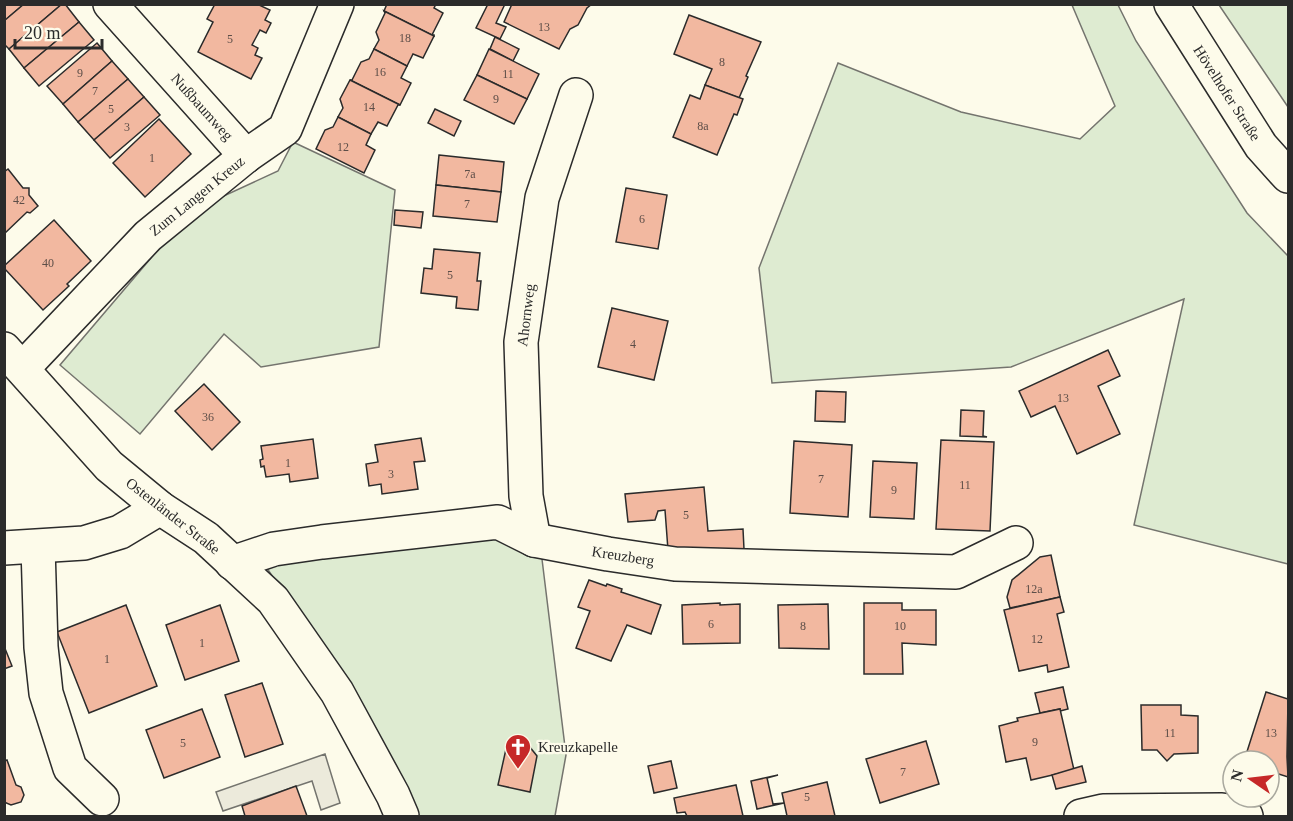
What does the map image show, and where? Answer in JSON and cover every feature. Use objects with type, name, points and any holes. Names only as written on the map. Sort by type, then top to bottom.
[{"type":"street","name":"Nußbaumweg","points":[[110,4],[246,156]]},
{"type":"street","name":"Zum Langen Kreuz","points":[[14,358],[148,236],[246,156],[285,129],[337,4]]},
{"type":"street","name":"Hövelhofer Straße","points":[[1171,4],[1261,146],[1288,176]]},
{"type":"street","name":"Ahornweg","points":[[534,540],[526,496],[521,342],[542,198],[576,94]]},
{"type":"street","name":"Ostenländer Straße","points":[[14,358],[109,466],[160,508],[206,538],[273,600],[337,692],[402,816]]},
{"type":"street","points":[[4,548],[84,543],[120,532],[160,508]]},
{"type":"street","name":"Kreuzberg","points":[[232,563],[274,549],[498,522],[534,540],[675,564],[956,572],[1016,543]]},
{"type":"street","points":[[39,547],[41,647],[46,693],[70,768],[102,799]]},
{"type":"street","points":[[1081,816],[1103,811],[1222,810],[1246,816]]},
{"type":"green space","points":[[1072,5],[1118,5],[1136,41],[1247,213],[1288,256],[1288,564],[1134,525],[1184,299],[1011,367],[772,383],[759,268],[838,63],[961,112],[1080,139],[1115,106]]},
{"type":"green space","points":[[1219,5],[1288,5],[1288,107]]},
{"type":"green space","points":[[293,142],[395,190],[379,347],[261,367],[224,334],[140,434],[60,365],[191,211],[278,171]]},
{"type":"green space","points":[[468,530],[541,551],[566,755],[555,816],[416,816],[364,710],[264,564]]},
{"type":"shaded area","points":[[325,754],[340,803],[321,810],[312,781],[223,811],[216,792]]},
{"type":"building","points":[[4,4],[24,4],[4,21]]},
{"type":"building","points":[[24,4],[62,4],[9,49],[4,44],[4,21]]},
{"type":"building","points":[[62,4],[65,4],[79,22],[24,68],[9,49]]},
{"type":"building","points":[[215,4],[257,4],[270,10],[265,20],[271,23],[266,33],[260,30],[252,45],[258,48],[255,55],[262,58],[251,79],[198,52],[213,22],[207,19]]},
{"type":"building","points":[[387,4],[436,4],[434,8],[443,13],[432,35],[384,11]]},
{"type":"building","points":[[488,4],[505,4],[496,23],[506,27],[500,39],[476,28]]},
{"type":"building","points":[[512,4],[592,4],[587,8],[578,25],[570,29],[559,49],[504,22]]},
{"type":"building","points":[[384,11],[434,36],[423,58],[413,54],[407,66],[374,49],[379,40],[376,32]]},
{"type":"building","points":[[689,15],[761,42],[739,98],[705,85],[712,69],[674,54]]},
{"type":"building","points":[[79,22],[94,40],[39,86],[24,68]]},
{"type":"building","points":[[495,37],[519,49],[513,61],[490,49]]},
{"type":"building","points":[[97,43],[112,61],[63,104],[47,86]]},
{"type":"building","points":[[374,49],[407,66],[401,78],[411,83],[400,105],[350,80],[361,62],[369,59]]},
{"type":"building","points":[[489,49],[539,74],[527,99],[477,75]]},
{"type":"building","points":[[112,61],[128,79],[78,122],[63,104]]},
{"type":"building","points":[[477,75],[527,99],[514,124],[464,100]]},
{"type":"building","points":[[128,79],[144,97],[94,140],[78,122]]},
{"type":"building","points":[[350,80],[400,105],[387,126],[378,122],[371,134],[338,117],[343,108],[340,99]]},
{"type":"building","points":[[705,85],[743,99],[737,115],[734,114],[717,155],[673,137],[690,95],[700,99]]},
{"type":"building","points":[[144,97],[160,115],[110,158],[94,140]]},
{"type":"building","points":[[435,109],[461,121],[454,136],[428,123]]},
{"type":"building","points":[[338,117],[371,134],[366,145],[375,150],[364,173],[316,149],[325,130],[333,127]]},
{"type":"building","points":[[159,119],[191,154],[145,197],[113,163]]},
{"type":"building","points":[[439,155],[504,162],[501,192],[436,185]]},
{"type":"building","points":[[8,169],[23,188],[29,188],[29,195],[38,206],[30,213],[27,212],[4,234],[4,172]]},
{"type":"building","points":[[436,185],[501,192],[497,222],[433,216]]},
{"type":"building","points":[[626,188],[667,195],[658,249],[616,242]]},
{"type":"building","points":[[395,210],[423,212],[421,228],[394,225]]},
{"type":"building","points":[[54,220],[91,261],[43,310],[4,266]]},
{"type":"building","points":[[434,249],[480,253],[477,281],[481,281],[478,310],[456,308],[457,297],[421,293],[424,268],[432,269]]},
{"type":"building","points":[[612,308],[668,321],[654,380],[598,367]]},
{"type":"building","points":[[1108,350],[1120,376],[1098,386],[1120,434],[1077,454],[1055,406],[1031,417],[1019,391]]},
{"type":"building","points":[[204,384],[240,422],[212,450],[175,411]]},
{"type":"building","points":[[816,391],[846,392],[845,422],[815,421]]},
{"type":"building","points":[[961,410],[984,411],[983,436],[987,437],[960,436]]},
{"type":"building","points":[[421,438],[425,461],[414,462],[418,489],[382,494],[381,484],[369,486],[366,464],[378,462],[375,445]]},
{"type":"building","points":[[313,439],[318,478],[290,482],[289,474],[266,477],[264,466],[261,467],[260,460],[263,459],[261,446]]},
{"type":"building","points":[[941,440],[994,442],[990,531],[936,529]]},
{"type":"building","points":[[794,441],[852,445],[848,517],[790,513]]},
{"type":"building","points":[[873,461],[917,463],[914,519],[870,517]]},
{"type":"building","points":[[704,487],[708,531],[743,529],[744,549],[668,550],[665,510],[658,511],[655,520],[628,522],[625,494]]},
{"type":"building","points":[[1051,555],[1060,597],[1010,608],[1007,597],[1012,580],[1040,557]]},
{"type":"building","points":[[589,580],[622,589],[621,592],[661,605],[651,634],[627,625],[611,661],[576,648],[590,611],[578,607]]},
{"type":"building","points":[[1060,597],[1064,612],[1057,614],[1069,667],[1048,672],[1047,665],[1019,671],[1004,610]]},
{"type":"building","points":[[720,603],[720,605],[740,604],[740,643],[683,644],[682,605]]},
{"type":"building","points":[[864,603],[902,603],[902,610],[936,610],[936,645],[902,643],[903,674],[864,674]]},
{"type":"building","points":[[828,604],[829,649],[779,648],[778,605]]},
{"type":"building","points":[[126,605],[157,686],[89,713],[57,632]]},
{"type":"building","points":[[220,605],[239,661],[185,680],[166,625]]},
{"type":"building","points":[[4,646],[12,666],[4,669]]},
{"type":"building","points":[[262,683],[283,744],[245,757],[225,695]]},
{"type":"building","points":[[1063,687],[1068,709],[1040,713],[1035,693]]},
{"type":"building","points":[[1266,692],[1288,699],[1288,777],[1281,775],[1281,749],[1248,749]]},
{"type":"building","points":[[1141,705],[1181,705],[1181,715],[1198,716],[1198,753],[1174,754],[1167,761],[1157,750],[1142,750]]},
{"type":"building","points":[[202,709],[220,757],[164,778],[146,730]]},
{"type":"building","points":[[1060,709],[1074,770],[1031,780],[1026,758],[1006,762],[999,726],[1018,721],[1017,718]]},
{"type":"building","points":[[926,741],[939,784],[880,803],[866,759]]},
{"type":"building","name":"Kreuzkapelle","points":[[518,743],[529,746],[537,756],[530,792],[498,785],[506,749]]},
{"type":"building","points":[[7,760],[16,785],[21,787],[24,795],[21,802],[11,805],[4,802],[4,761]]},
{"type":"building","points":[[671,761],[677,788],[654,793],[648,766]]},
{"type":"building","points":[[1082,766],[1086,782],[1056,789],[1052,775]]},
{"type":"building","points":[[778,775],[767,778],[773,804],[784,803],[757,809],[751,781]]},
{"type":"building","points":[[827,782],[835,816],[787,816],[782,793]]},
{"type":"building","points":[[736,785],[743,816],[687,816],[685,812],[677,813],[674,798]]},
{"type":"building","points":[[296,786],[307,816],[245,816],[242,806]]},
{"type":"place","name":"Kreuzkapelle","points":[[518,770]]}]
